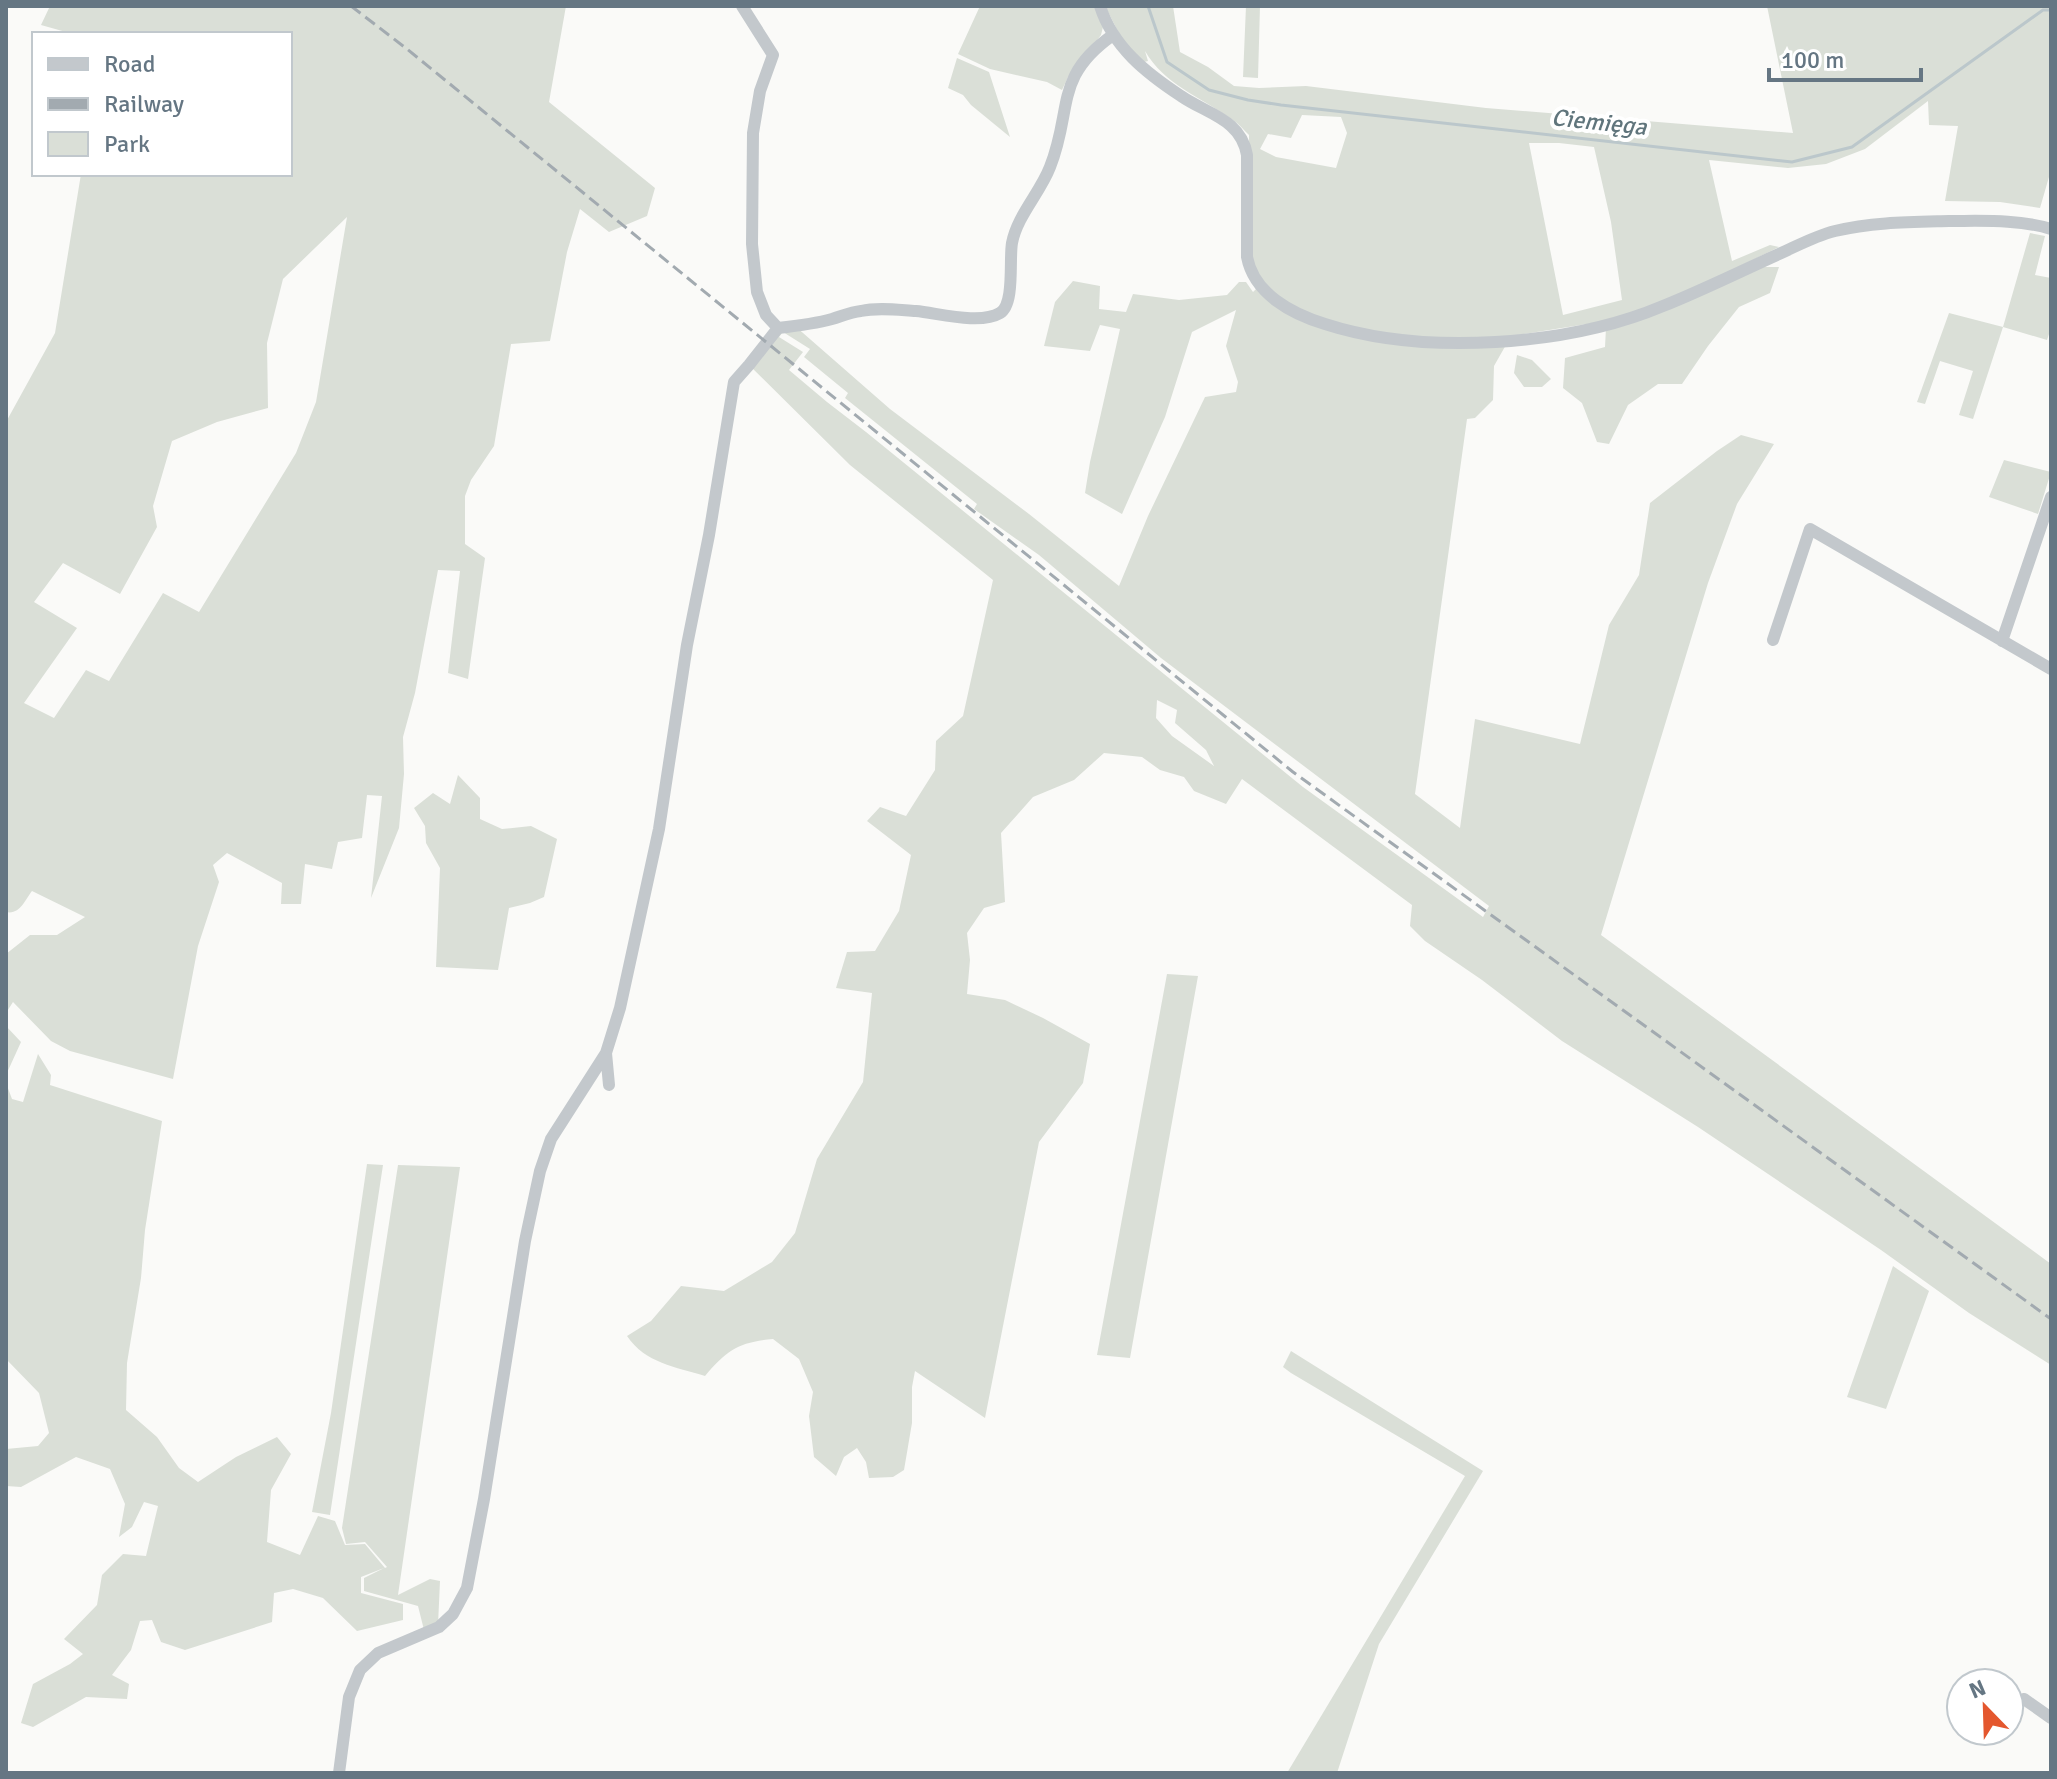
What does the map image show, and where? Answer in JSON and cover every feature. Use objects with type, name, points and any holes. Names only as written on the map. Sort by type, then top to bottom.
[{"type":"street","points":[[742,6],[773,55],[760,91],[753,133],[752,244],[757,292],[766,315],[778,328]]},
{"type":"street","points":[[1100,6],[1113,35],[1125,51],[1192,103],[1230,123],[1240,135],[1247,155],[1247,257],[1259,285],[1297,313],[1362,335],[1409,341],[1475,342],[1532,338],[1600,326],[1663,307],[1818,236],[1860,226],[1996,221],[2020,222],[2051,229]]},
{"type":"street","points":[[339,1773],[349,1697],[360,1670],[378,1653],[439,1627],[453,1614],[467,1588],[525,1241],[540,1171],[551,1139],[606,1053],[620,1008],[659,829],[687,645],[734,382],[778,328],[820,322],[864,310],[918,311],[976,318],[999,314],[1004,310],[1010,291],[1012,241],[1052,161],[1071,82],[1079,67],[1113,35]]},
{"type":"street","points":[[2002,641],[2051,497]]},
{"type":"street","points":[[1773,640],[1810,529],[2051,669]]},
{"type":"street","points":[[606,1053],[609,1085]]},
{"type":"street","points":[[2025,1700],[2051,1718]]},
{"type":"green space","points":[[50,6],[566,6],[549,102],[655,188],[647,216],[609,232],[580,209],[567,252],[550,341],[511,344],[494,446],[471,480],[465,496],[465,544],[485,558],[468,679],[448,673],[460,571],[438,570],[415,693],[403,737],[404,774],[399,828],[371,898],[382,796],[367,795],[362,838],[338,842],[332,869],[305,864],[301,904],[281,904],[282,883],[227,853],[213,865],[219,882],[198,946],[173,1079],[70,1051],[51,1041],[13,1002],[6,1013],[6,954],[30,935],[57,935],[85,917],[32,891],[19,909],[6,912],[6,422],[55,333],[81,176],[292,176],[292,32],[66,32],[41,25]],"holes":[[[347,217],[316,402],[296,453],[199,612],[163,593],[109,681],[86,670],[54,718],[24,703],[77,628],[34,602],[63,563],[120,594],[157,527],[153,506],[172,441],[217,422],[268,408],[267,343],[283,279]]]},
{"type":"green space","points":[[980,6],[1096,6],[1103,27],[1101,35],[1068,77],[1062,90],[1047,82],[990,69],[958,54]]},
{"type":"green space","points":[[1105,6],[1173,6],[1180,52],[1234,86],[1306,86],[1486,108],[1793,133],[1767,6],[2051,6],[2051,170],[2040,208],[2000,202],[1945,201],[1958,126],[1929,125],[1928,101],[1865,149],[1826,164],[1788,168],[1709,160],[1732,261],[1770,245],[1779,247],[1669,301],[1606,321],[1511,336],[1494,366],[1493,400],[1475,418],[1467,419],[1415,794],[1460,828],[1475,719],[1580,744],[1609,625],[1639,575],[1650,503],[1741,435],[1774,444],[1737,504],[1708,583],[1601,935],[2051,1264],[2051,1365],[1969,1313],[1698,1127],[1562,1041],[1425,941],[1410,926],[1412,905],[1242,779],[1226,804],[1194,791],[1184,777],[1160,770],[1142,757],[1104,753],[1074,780],[1033,797],[1001,833],[1005,902],[984,908],[967,933],[970,960],[967,994],[1005,1000],[1090,1044],[1083,1083],[1039,1142],[985,1418],[915,1371],[912,1423],[904,1470],[893,1477],[869,1478],[866,1462],[857,1448],[844,1457],[836,1476],[814,1457],[809,1416],[813,1392],[799,1359],[773,1339],[751,1342],[734,1349],[705,1376],[652,1358],[627,1336],[651,1321],[681,1286],[724,1291],[772,1262],[795,1233],[817,1159],[863,1082],[872,993],[836,988],[847,952],[875,951],[899,911],[911,855],[867,821],[880,807],[906,816],[935,770],[936,741],[963,716],[993,580],[850,465],[749,365],[778,328],[795,326],[890,409],[1119,586],[1148,516],[1205,397],[1236,392],[1238,382],[1226,346],[1236,310],[1192,332],[1165,417],[1122,514],[1085,493],[1120,329],[1100,325],[1090,351],[1044,346],[1055,302],[1073,281],[1100,286],[1099,309],[1126,312],[1133,294],[1179,300],[1227,295],[1239,282],[1246,282],[1253,292],[1262,283],[1252,269],[1249,242],[1249,135],[1233,120],[1172,81],[1145,51],[1148,61],[1144,62],[1124,43]],"holes":[[[1302,115],[1341,117],[1347,133],[1336,168],[1276,157],[1260,149],[1268,134],[1291,138]],[[1529,143],[1594,147],[1611,222],[1622,300],[1563,315]],[[783,332],[810,349],[804,357],[848,393],[845,398],[977,504],[974,509],[1039,555],[1161,658],[1489,906],[1483,917],[1303,787],[827,402],[789,370],[803,352],[779,337]],[[1157,700],[1177,710],[1175,723],[1206,750],[1214,766],[1172,736],[1156,718]]]},
{"type":"green space","points":[[1246,6],[1260,6],[1258,78],[1243,77]]},
{"type":"green space","points":[[957,58],[989,72],[1010,137],[963,95],[948,88]]},
{"type":"green space","points":[[2030,233],[2045,236],[2035,275],[2051,278],[2051,328],[2047,340],[2003,327]]},
{"type":"green space","points":[[1763,267],[1779,267],[1770,293],[1739,307],[1682,384],[1658,384],[1628,405],[1609,444],[1597,442],[1582,403],[1563,388],[1565,358],[1605,347],[1606,328]]},
{"type":"green space","points":[[1949,313],[2003,327],[1973,419],[1959,415],[1973,371],[1940,361],[1925,404],[1917,402]]},
{"type":"green space","points":[[1517,355],[1532,360],[1551,379],[1542,387],[1524,387],[1514,373]]},
{"type":"green space","points":[[2004,460],[2051,472],[2038,514],[1989,497]]},
{"type":"green space","points":[[458,775],[480,798],[480,819],[502,829],[531,826],[557,839],[544,897],[509,908],[498,970],[436,967],[440,868],[426,843],[425,826],[414,808],[433,793],[450,804]]},
{"type":"green space","points":[[1167,974],[1198,976],[1130,1358],[1097,1355]]},
{"type":"green space","points":[[6,1026],[21,1042],[6,1075]]},
{"type":"green space","points":[[38,1054],[51,1075],[50,1085],[162,1121],[127,1363],[126,1410],[157,1437],[179,1468],[198,1482],[236,1457],[277,1437],[291,1454],[271,1490],[267,1542],[300,1555],[318,1516],[335,1521],[345,1545],[365,1544],[387,1567],[365,1542],[346,1544],[342,1528],[398,1165],[460,1167],[398,1595],[430,1579],[440,1581],[438,1625],[424,1630],[418,1606],[364,1591],[364,1578],[384,1568],[361,1577],[361,1593],[403,1604],[403,1620],[357,1631],[323,1598],[293,1589],[274,1593],[272,1622],[185,1650],[161,1642],[152,1620],[140,1621],[131,1650],[112,1675],[129,1684],[127,1699],[86,1697],[33,1727],[21,1723],[33,1684],[83,1654],[64,1639],[97,1605],[102,1575],[123,1554],[146,1556],[158,1506],[144,1502],[132,1527],[119,1537],[125,1504],[110,1469],[76,1457],[21,1487],[6,1486],[6,1449],[38,1446],[49,1433],[39,1393],[6,1359],[6,1083],[12,1099],[23,1102]]},
{"type":"green space","points":[[367,1164],[383,1165],[330,1515],[312,1512],[331,1413]]},
{"type":"green space","points":[[1893,1266],[1929,1291],[1886,1409],[1847,1397]]},
{"type":"green space","points":[[1291,1351],[1483,1471],[1379,1644],[1337,1773],[1287,1773],[1465,1476],[1291,1373],[1283,1367]]},
{"type":"waterway","name":"Ciemięga","points":[[1148,6],[1167,62],[1209,90],[1248,100],[1792,162],[1852,147],[2043,10],[2051,10]]},
{"type":"railway","points":[[351,6],[1293,772],[2051,1319]]}]
